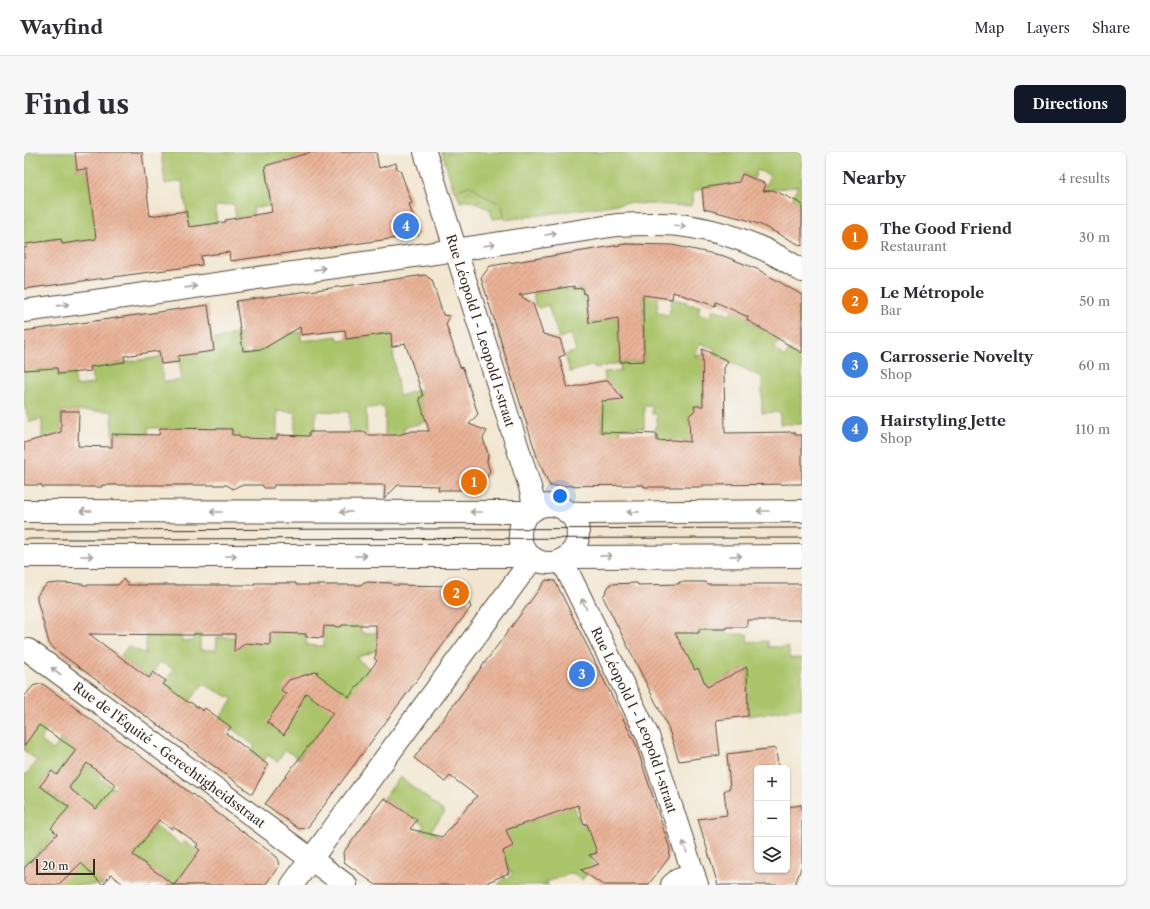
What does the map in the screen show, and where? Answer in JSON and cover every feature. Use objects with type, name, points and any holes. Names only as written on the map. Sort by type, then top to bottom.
[{"type":"street","name":"Rue Léopold I - Leopold I-straat","points":[[425,152],[530,487],[533,510]]},
{"type":"street","points":[[24,311],[456,250],[597,227],[638,224],[679,225],[718,233],[738,239],[776,255],[802,271]]},
{"type":"street","points":[[24,511],[533,510],[543,506],[552,505],[560,507],[567,512],[575,522],[577,529],[576,545],[564,558]]},
{"type":"street","points":[[533,510],[524,519],[520,529],[520,538],[523,547],[530,556],[547,563],[564,558],[802,556]]},
{"type":"street","points":[[567,512],[802,511]]},
{"type":"street","points":[[24,556],[530,556]]},
{"type":"street","points":[[292,885],[530,556]]},
{"type":"street","name":"Rue Léopold I - Leopold I-straat","points":[[564,558],[648,736],[695,880]]},
{"type":"street","name":"Rue de l'Équité - Gerechtigheidsstraat","points":[[25,651],[346,885]]},
{"type":"street","points":[[672,885],[678,880],[695,880]]},
{"type":"green space","points":[[24,152],[75,152],[77,170],[87,169],[97,239],[62,244],[61,239],[27,244],[27,247],[24,248]]},
{"type":"green space","points":[[161,152],[311,152],[265,166],[270,206],[253,208],[254,215],[236,218],[234,204],[215,206],[217,224],[189,227],[182,181],[165,184]]},
{"type":"green space","points":[[442,152],[802,152],[802,205],[792,200],[798,186],[763,191],[770,175],[757,170],[754,179],[743,174],[739,182],[702,188],[694,192],[691,206],[626,203],[505,220],[502,204],[486,197],[471,185],[454,191]]},
{"type":"green space","points":[[471,185],[486,197],[502,204],[504,218],[492,219],[491,210],[470,200],[460,202],[456,190]]},
{"type":"green space","points":[[565,283],[566,291],[583,288],[589,323],[618,318],[621,362],[644,361],[643,291],[658,293],[657,313],[669,315],[672,299],[687,302],[686,304],[700,306],[698,313],[710,317],[713,309],[730,315],[742,288],[748,317],[747,320],[765,331],[770,325],[783,336],[774,348],[784,357],[790,350],[802,362],[802,424],[780,424],[780,412],[762,413],[762,377],[713,354],[715,349],[700,343],[695,356],[703,355],[703,406],[695,406],[695,413],[692,413],[689,416],[692,442],[676,442],[673,440],[655,442],[657,416],[652,414],[652,406],[644,406],[644,428],[621,428],[620,433],[601,439],[602,421],[600,407],[605,381],[604,372],[621,371],[620,363],[595,368],[594,365],[570,372],[565,355],[576,351],[571,334],[559,338],[548,305],[539,308],[535,305],[533,293],[548,291],[547,286]]},
{"type":"green space","points":[[379,314],[382,335],[390,333],[391,336],[399,396],[435,385],[438,391],[419,398],[424,414],[445,416],[404,428],[404,441],[385,441],[385,411],[383,407],[366,408],[367,435],[349,435],[349,412],[316,411],[315,436],[295,436],[295,412],[277,411],[277,447],[240,438],[239,435],[232,435],[232,429],[222,429],[221,432],[202,432],[202,427],[196,427],[196,439],[171,436],[171,428],[148,428],[148,434],[112,434],[112,411],[61,411],[61,446],[52,438],[42,437],[42,419],[30,422],[24,405],[24,365],[36,364],[38,369],[57,368],[58,374],[74,372],[76,386],[93,384],[90,362],[112,348],[115,364],[160,357],[164,382],[182,380],[177,349],[205,352],[213,351],[212,339],[241,334],[244,355],[253,354],[252,350],[267,348],[266,340],[283,334],[300,332],[302,341],[337,336],[338,340],[372,336],[370,316]]},
{"type":"green space","points":[[342,621],[361,621],[361,633],[394,633],[394,644],[356,658],[374,672],[329,735],[321,729],[298,759],[286,750],[277,762],[268,755],[263,761],[251,752],[255,746],[219,719],[233,699],[203,684],[187,705],[168,699],[174,692],[163,684],[174,669],[160,662],[149,678],[120,657],[128,646],[145,654],[146,634],[164,628],[164,635],[181,635],[182,641],[194,641],[194,634],[200,634],[200,650],[216,650],[217,637],[235,637],[234,646],[242,646],[246,644],[270,644],[270,633],[306,633],[306,645],[324,646],[324,626],[341,627]]},
{"type":"green space","points":[[670,627],[680,629],[690,637],[691,633],[699,629],[726,629],[727,634],[747,634],[748,642],[768,641],[768,647],[789,647],[789,658],[802,658],[802,708],[748,716],[747,667],[700,691],[697,669],[693,671],[670,656],[684,649]]},
{"type":"green space","points":[[40,717],[50,725],[40,740],[53,750],[61,740],[76,750],[57,775],[51,771],[40,786],[76,813],[24,868],[24,804],[26,801],[24,800],[24,774],[26,775],[37,761],[24,750],[24,746]]},
{"type":"green space","points":[[87,763],[101,774],[99,777],[114,788],[92,815],[69,788]]},
{"type":"green space","points":[[400,777],[445,812],[431,830],[442,837],[420,832],[424,825],[384,798]]},
{"type":"green space","points":[[574,806],[581,826],[594,822],[600,863],[596,853],[590,855],[594,866],[582,880],[573,873],[546,882],[549,885],[498,885],[504,878],[498,873],[500,872],[507,879],[513,873],[508,870],[497,834]]},
{"type":"green space","points":[[155,826],[181,845],[184,841],[199,852],[192,877],[184,871],[174,885],[159,874],[151,885],[129,885],[145,864],[133,855]]},
{"type":"green space","points":[[86,857],[103,873],[98,880],[103,885],[58,885]]},
{"type":"building","points":[[75,152],[142,152],[150,216],[186,211],[189,227],[226,222],[225,220],[272,212],[265,166],[311,152],[376,152],[379,168],[396,163],[397,169],[400,170],[412,203],[409,204],[419,235],[230,261],[229,252],[201,256],[202,265],[24,289],[24,248],[27,247],[26,244],[61,239],[62,244],[96,239],[87,169],[77,170]]},
{"type":"building","points":[[742,174],[766,184],[763,191],[773,190],[802,204],[802,246],[761,225],[704,209],[702,188],[739,182]]},
{"type":"building","points":[[626,244],[672,245],[724,256],[757,269],[802,295],[802,353],[747,320],[748,317],[716,302],[715,306],[673,292],[672,299],[643,295],[644,361],[620,362],[618,318],[589,323],[586,294],[584,294],[583,288],[574,289],[574,286],[519,295],[533,304],[543,334],[560,339],[565,355],[559,357],[568,388],[608,380],[623,399],[602,401],[601,432],[657,434],[657,441],[673,440],[690,442],[689,416],[695,410],[694,406],[703,406],[702,349],[728,361],[724,368],[725,433],[795,432],[795,435],[802,435],[802,484],[703,485],[703,487],[644,487],[644,485],[550,486],[538,460],[481,278],[490,266]]},
{"type":"building","points":[[425,275],[432,280],[443,315],[450,316],[446,324],[460,367],[463,368],[478,414],[469,424],[487,431],[483,438],[488,454],[487,462],[490,471],[482,486],[469,486],[460,490],[438,490],[439,486],[398,485],[384,499],[385,485],[274,485],[273,488],[264,488],[262,485],[240,485],[233,489],[227,485],[102,485],[102,487],[42,487],[42,485],[24,485],[24,443],[61,432],[61,411],[79,411],[78,446],[112,447],[112,434],[159,435],[160,428],[232,429],[232,435],[239,435],[240,438],[277,439],[277,435],[309,436],[309,432],[366,432],[367,435],[398,435],[412,431],[429,431],[419,398],[423,396],[405,343],[392,347],[391,333],[346,339],[345,330],[301,335],[300,327],[263,349],[243,351],[236,301]]},
{"type":"building","points":[[208,305],[214,351],[178,356],[179,362],[161,364],[159,351],[124,356],[125,362],[90,367],[91,371],[58,374],[57,368],[24,370],[24,331]]},
{"type":"building","points":[[123,579],[128,585],[254,585],[254,583],[296,583],[296,585],[361,585],[364,582],[391,583],[393,585],[460,586],[471,607],[308,827],[299,829],[265,804],[333,713],[306,693],[284,735],[267,722],[286,694],[281,690],[289,680],[318,671],[317,674],[349,697],[377,661],[374,658],[376,655],[376,625],[342,625],[341,627],[324,626],[323,638],[306,637],[306,634],[270,633],[270,645],[246,643],[234,652],[235,634],[89,634],[149,678],[153,672],[166,681],[163,684],[189,703],[190,702],[203,711],[205,708],[231,727],[226,733],[268,765],[252,794],[72,662],[49,643],[37,600],[37,596],[41,590],[48,584],[59,583],[118,585]]},
{"type":"building","points":[[546,580],[555,581],[636,745],[670,849],[669,858],[648,885],[603,885],[581,870],[599,864],[589,855],[597,853],[587,824],[584,825],[578,805],[506,830],[513,846],[503,851],[509,873],[488,882],[486,885],[376,885],[344,862],[343,853],[384,798],[417,820],[410,829],[442,837],[477,796],[450,776],[445,782],[414,758]]},
{"type":"building","points":[[679,582],[705,582],[707,584],[802,584],[802,620],[747,620],[747,627],[699,629],[699,633],[675,633],[695,670],[698,668],[707,687],[747,667],[748,716],[716,720],[720,755],[679,761],[668,727],[603,597],[610,584],[679,584]]},
{"type":"building","points":[[43,684],[277,857],[279,866],[265,885],[174,885],[124,885],[111,874],[103,885],[81,863],[58,885],[24,885],[24,868],[57,834],[51,828],[69,807],[40,786],[52,771],[57,775],[76,750],[39,725],[24,746],[24,697],[33,686]],"holes":[[[87,763],[116,785],[96,809],[69,788]],[[159,820],[172,829],[173,826],[198,844],[196,847],[200,850],[174,885],[133,855]]]},
{"type":"building","points":[[776,748],[778,765],[754,765],[754,873],[790,873],[790,807],[802,805],[802,865],[795,885],[718,885],[698,819],[727,815],[724,791],[730,788],[727,754]]},
{"type":"tram line","points":[[24,530],[802,528]]},
{"type":"tram line","points":[[24,539],[802,538]]},
{"type":"place","name":"Hairstyling Jette","points":[[406,226]]},
{"type":"place","name":"The Good Friend","points":[[474,482]]},
{"type":"place","name":"Le Métropole","points":[[456,593]]},
{"type":"place","name":"Carrosserie Novelty","points":[[582,674]]}]
